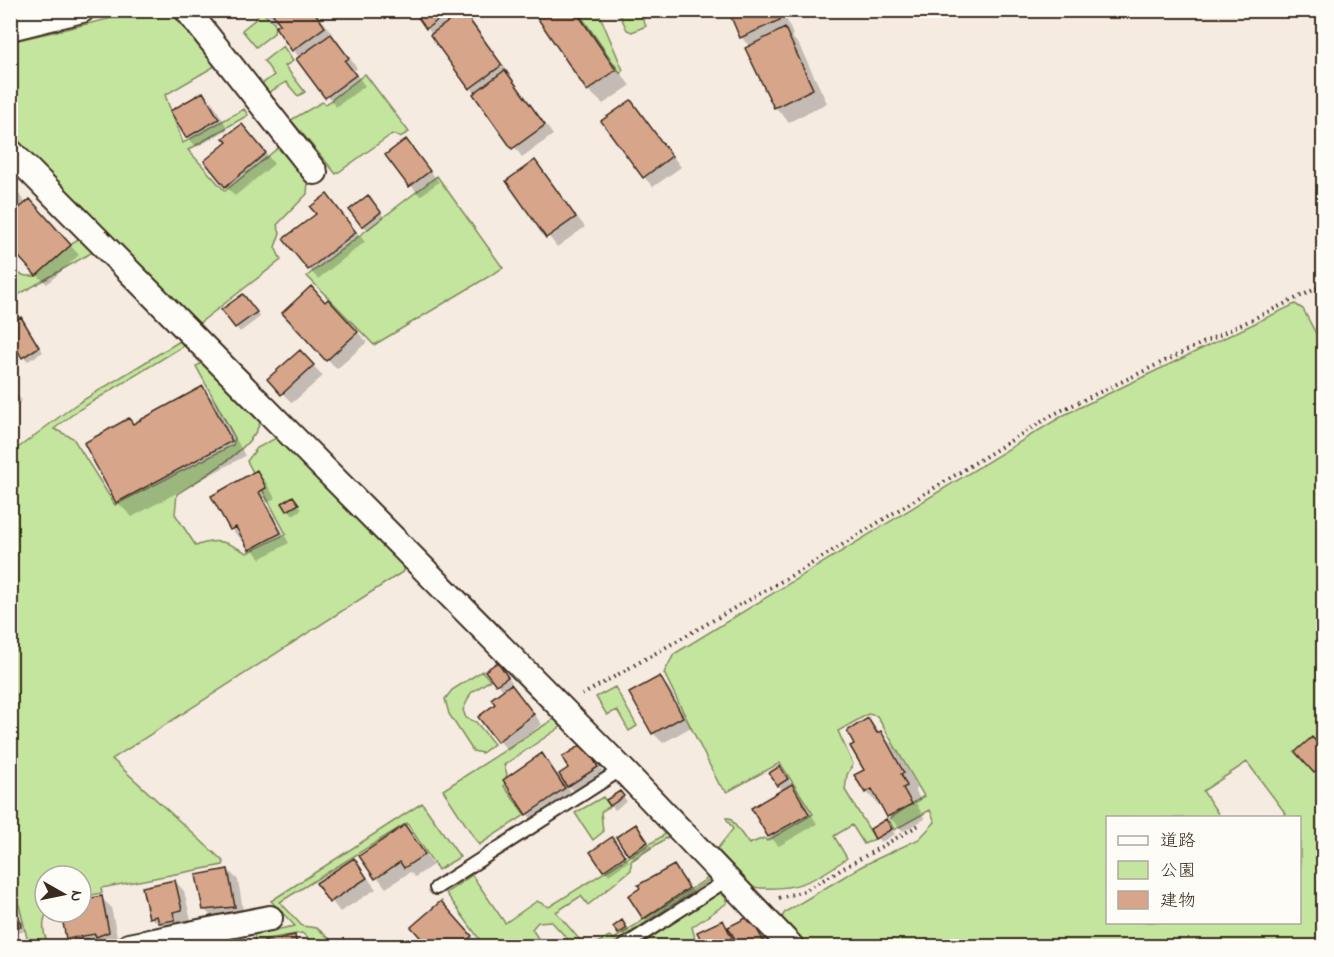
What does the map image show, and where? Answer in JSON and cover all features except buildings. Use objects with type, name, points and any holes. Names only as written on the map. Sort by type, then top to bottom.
[{"type":"street","points":[[10,28],[82,10]]},
{"type":"street","points":[[187,10],[315,172]]},
{"type":"street","points":[[10,151],[622,769],[791,946]]},
{"type":"street","points":[[129,946],[270,918]]},
{"type":"lane","points":[[436,888],[622,769]]},
{"type":"lane","points":[[624,946],[727,880]]},
{"type":"path","points":[[561,707],[803,569],[1054,414],[1323,285]]},
{"type":"path","points":[[748,903],[786,897],[804,891],[919,825]]},
{"type":"green space","points":[[142,11],[170,11],[215,66],[165,95],[183,143],[244,109],[248,115],[188,150],[225,191],[278,148],[308,181],[307,194],[277,225],[280,233],[275,247],[281,260],[198,324],[11,146],[10,42]]},
{"type":"green space","points":[[255,11],[261,11],[275,24],[274,33],[256,47],[242,30],[258,17]]},
{"type":"green space","points":[[577,11],[598,11],[623,70],[620,73]]},
{"type":"green space","points":[[618,11],[639,11],[646,26],[632,32],[627,30]]},
{"type":"green space","points":[[283,46],[293,61],[285,66],[305,92],[298,96],[286,82],[268,93],[262,84],[274,75],[264,61]]},
{"type":"green space","points":[[365,74],[409,132],[400,137],[392,134],[336,174],[291,120],[322,102],[326,104]]},
{"type":"green space","points":[[437,176],[503,268],[374,345],[307,276]]},
{"type":"green space","points":[[80,237],[98,249],[11,299],[10,271],[26,276],[36,276]]},
{"type":"green space","points":[[1295,304],[1303,309],[1324,349],[1323,946],[759,946],[768,941],[785,912],[862,866],[919,839],[935,822],[930,810],[894,830],[889,819],[924,796],[877,716],[868,714],[838,731],[853,764],[847,775],[845,790],[875,839],[864,844],[852,825],[834,836],[847,858],[824,873],[791,886],[752,887],[717,849],[733,829],[726,818],[730,818],[749,844],[764,838],[767,841],[813,814],[780,763],[727,792],[719,784],[664,673],[674,654],[1064,415]]},
{"type":"green space","points":[[180,341],[185,345],[77,411],[54,429],[73,438],[115,505],[233,445],[235,438],[196,366],[203,363],[260,422],[256,432],[237,452],[177,494],[175,514],[196,546],[216,541],[234,546],[247,553],[286,534],[247,461],[257,448],[276,438],[291,448],[404,559],[404,571],[112,759],[224,862],[223,865],[101,888],[102,893],[93,895],[93,864],[33,864],[33,924],[44,924],[51,946],[29,946],[19,905],[11,906],[10,454],[75,405]]},
{"type":"green space","points":[[482,671],[490,680],[471,693],[463,710],[466,718],[476,722],[494,744],[482,753],[473,751],[449,714],[445,699],[452,690]]},
{"type":"green space","points":[[615,687],[637,726],[629,731],[617,710],[607,715],[596,697]]},
{"type":"green space","points":[[557,717],[565,724],[504,765],[507,774],[504,786],[525,815],[479,845],[443,790]]},
{"type":"green space","points":[[603,797],[610,806],[601,812],[603,832],[593,840],[575,813]]},
{"type":"green space","points":[[422,803],[460,857],[438,870],[407,823],[280,902],[302,926],[317,928],[338,946],[317,946],[302,933],[255,941],[254,934],[295,926],[271,901]]},
{"type":"green space","points":[[667,833],[671,835],[631,861],[631,870],[588,905],[581,896],[556,912],[585,946],[574,946],[551,921],[538,922],[532,929],[543,946],[470,946],[480,940],[446,893],[472,875],[505,923],[537,901],[549,907]]},
{"type":"green space","points":[[711,876],[712,878],[610,946],[592,946],[609,936],[614,939]]},
{"type":"green space","points":[[719,892],[725,897],[727,903],[692,927],[697,946],[639,946]]},
{"type":"green space","points":[[88,939],[88,941],[63,946],[51,946]]}]
